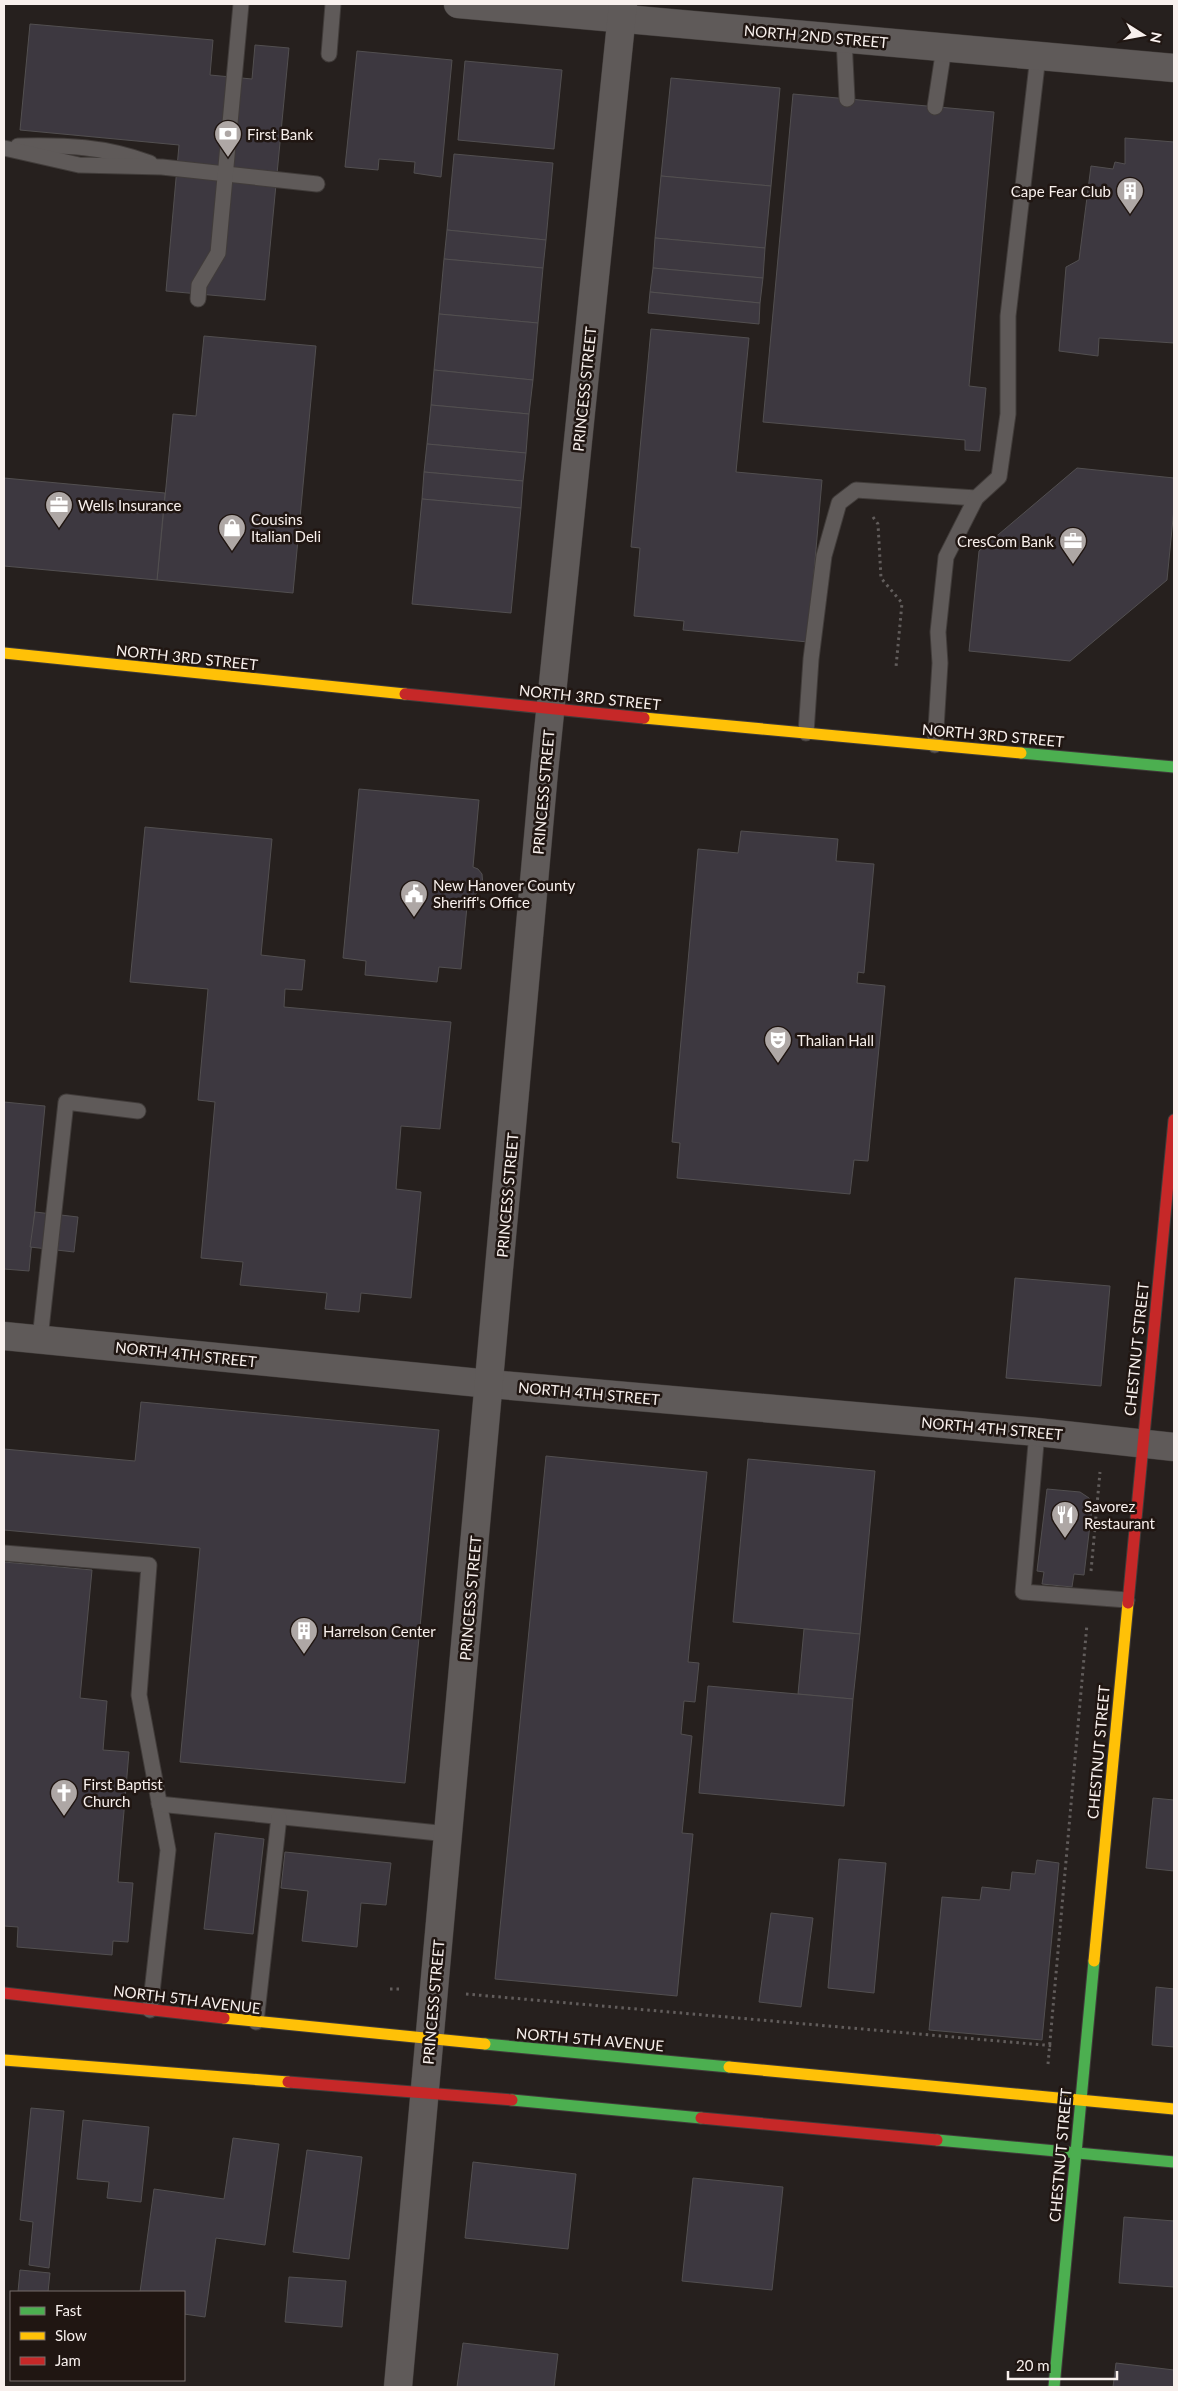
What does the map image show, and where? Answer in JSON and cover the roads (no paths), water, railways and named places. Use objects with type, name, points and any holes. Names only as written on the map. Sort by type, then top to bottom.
[{"type":"street","name":"NORTH 2ND STREET","points":[[458,4],[622,12],[844,38],[1174,68]]},
{"type":"street","name":"PRINCESS STREET","points":[[398,2387],[550,709],[622,12]]},
{"type":"street","name":"NORTH 3RD STREET","points":[[4,653],[550,709],[1174,767]]},
{"type":"street","name":"CHESTNUT STREET","points":[[1054,2387],[1127,1600],[1174,1120]]},
{"type":"street","name":"NORTH 4TH STREET","points":[[4,1336],[490,1384],[1038,1432],[1174,1447]]},
{"type":"street","name":"NORTH 5TH AVENUE","points":[[4,1993],[256,2022],[1174,2109]]},
{"type":"street","points":[[4,2060],[426,2092],[1174,2162]]},
{"type":"lane","points":[[198,299],[199,285],[218,253],[241,4]]},
{"type":"lane","points":[[329,54],[333,4]]},
{"type":"lane","points":[[844,38],[847,99]]},
{"type":"lane","points":[[935,107],[944,48]]},
{"type":"lane","points":[[935,745],[940,663],[938,632],[946,557],[976,498],[999,477],[1008,414],[1008,316],[1038,56]]},
{"type":"lane","points":[[4,147],[82,146],[133,157],[162,167],[317,184]]},
{"type":"lane","points":[[806,733],[812,659],[824,556],[839,503],[856,490],[976,498]]},
{"type":"lane","points":[[40,1339],[66,1102],[138,1111]]},
{"type":"lane","points":[[1038,1432],[1023,1592],[1127,1600]]},
{"type":"lane","points":[[4,1553],[149,1565],[139,1695],[168,1850],[150,2010]]},
{"type":"lane","points":[[159,1804],[448,1834]]},
{"type":"lane","points":[[256,2022],[279,1817]]},
{"type":"place","name":"First Bank","points":[[228,158]]},
{"type":"place","name":"Cape Fear Club","points":[[1130,215]]},
{"type":"place","name":"Wells Insurance","points":[[59,529]]},
{"type":"place","name":"Cousins Italian Deli","points":[[232,552]]},
{"type":"place","name":"CresCom Bank","points":[[1073,565]]},
{"type":"place","name":"New Hanover County Sheriff's Office","points":[[414,918]]},
{"type":"place","name":"Thalian Hall","points":[[778,1064]]},
{"type":"place","name":"Savorez Restaurant","points":[[1065,1539]]},
{"type":"place","name":"Harrelson Center","points":[[304,1655]]},
{"type":"place","name":"First Baptist Church","points":[[64,1817]]}]
